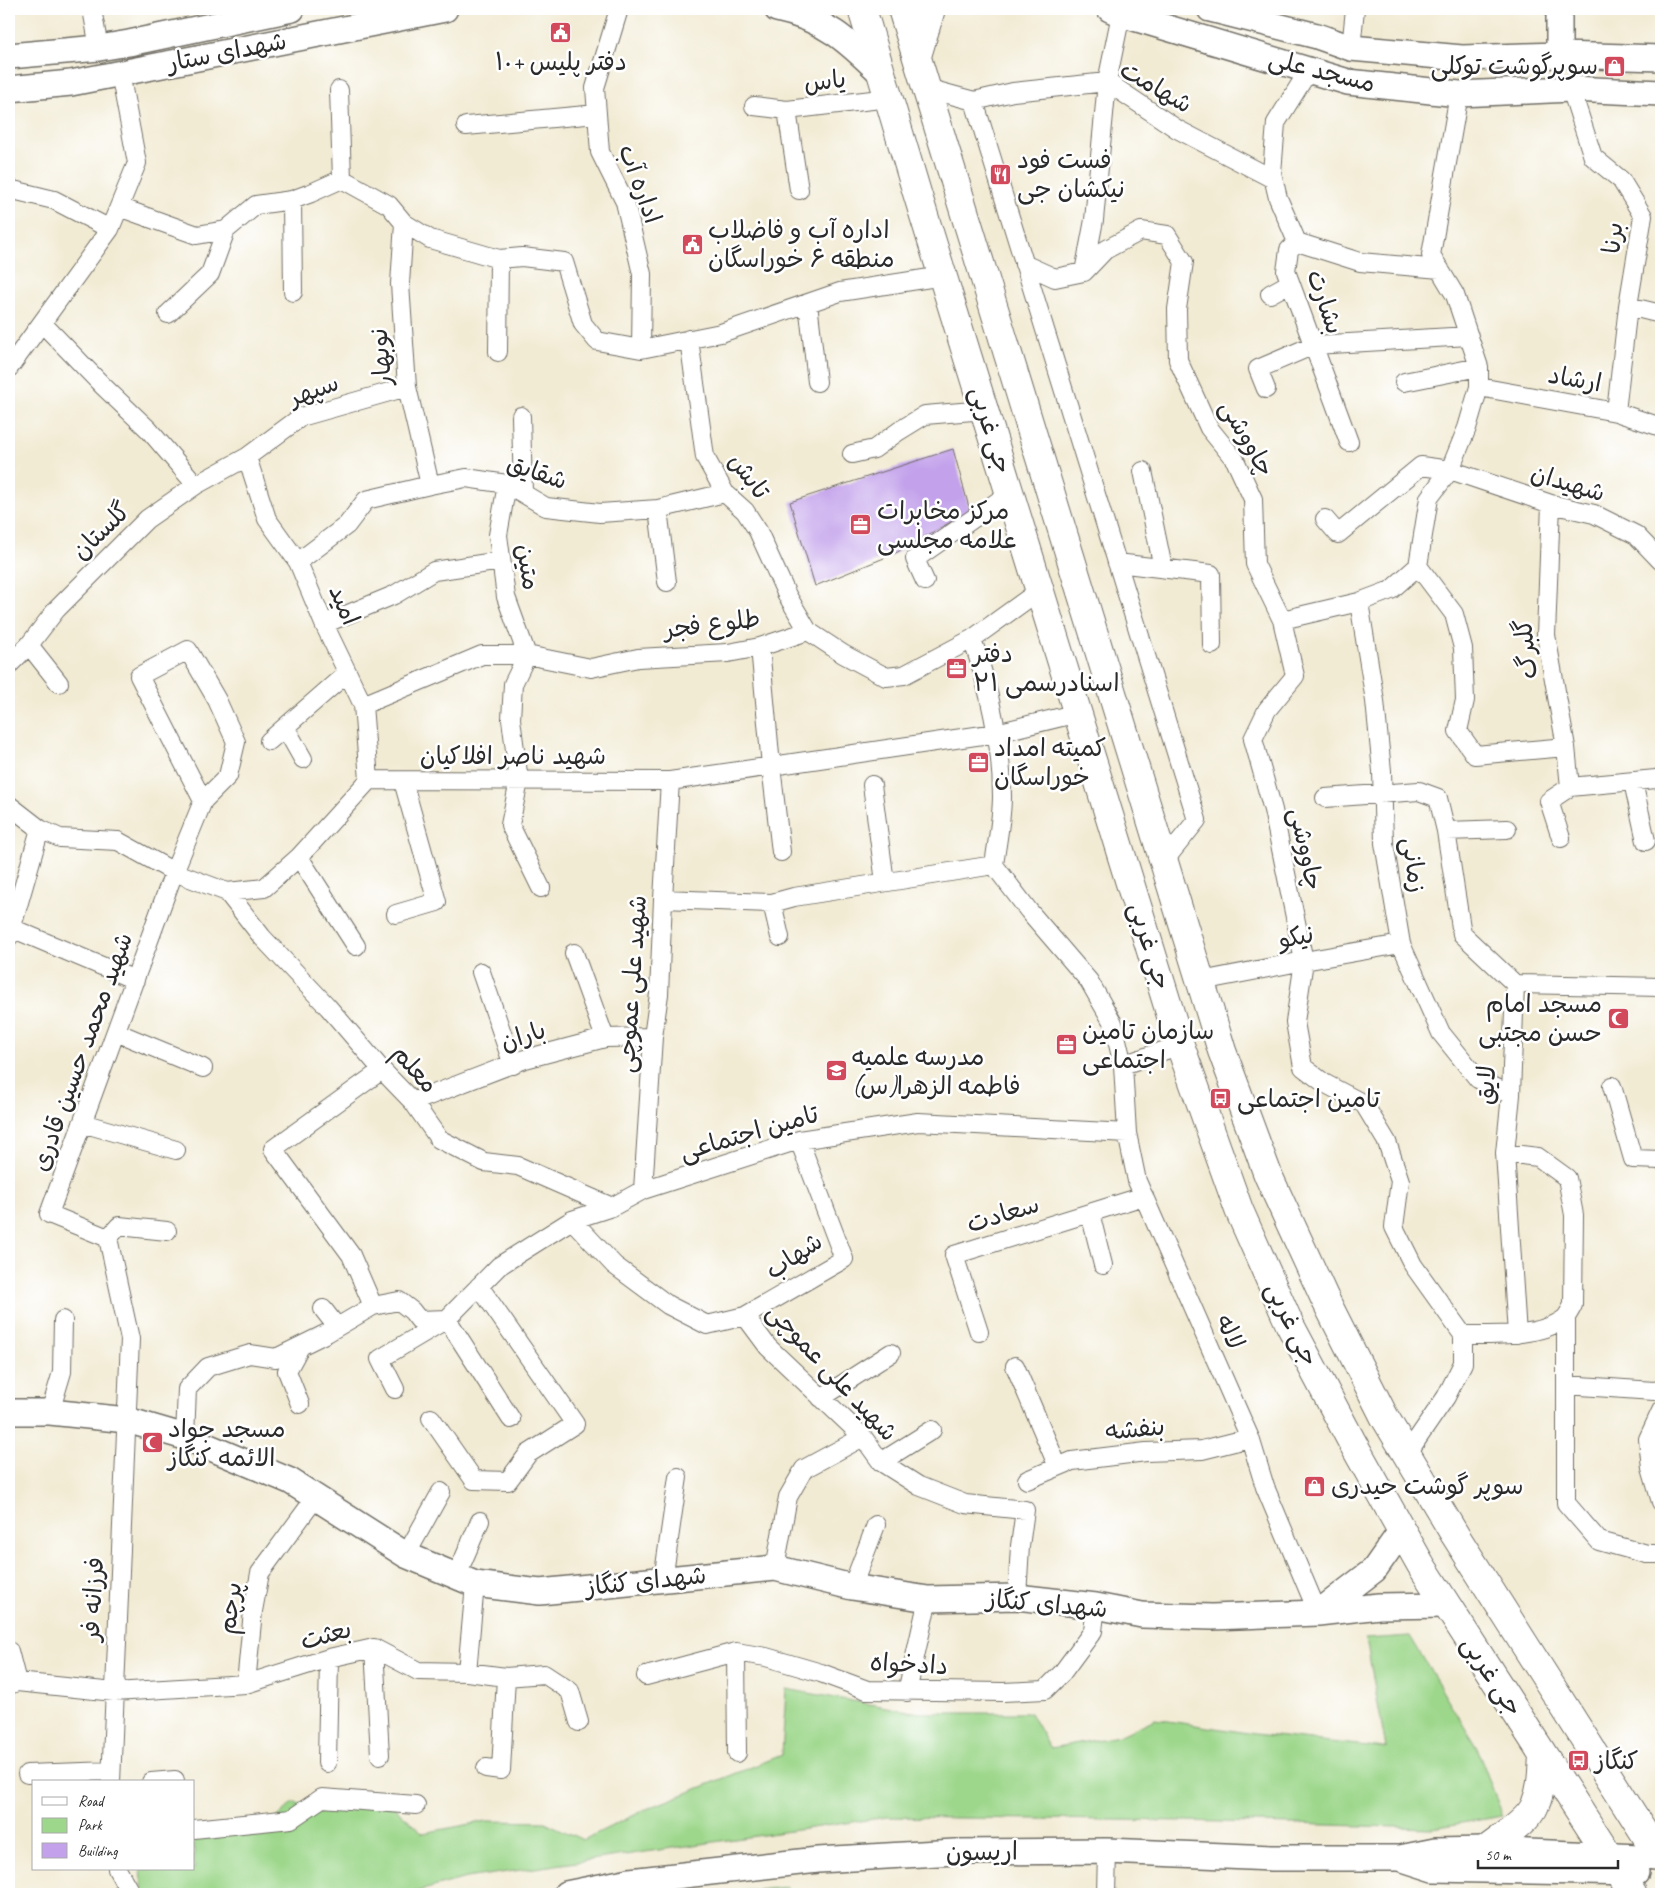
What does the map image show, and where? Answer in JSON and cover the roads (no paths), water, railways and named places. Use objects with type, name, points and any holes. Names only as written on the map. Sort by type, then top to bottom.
[{"type":"main road","name":"شهدای ستار","points":[[9,56],[99,48],[292,9]]},
{"type":"main road","name":"شهدای ستار","points":[[9,89],[71,82],[445,9]]},
{"type":"main road","points":[[778,9],[823,24],[854,47],[886,86]]},
{"type":"main road","name":"جی غربی","points":[[862,9],[1180,1045],[1239,1210],[1290,1325],[1351,1440],[1402,1530],[1447,1605],[1619,1874]]},
{"type":"main road","name":"جی غربی","points":[[902,9],[1222,1051],[1268,1175],[1325,1299],[1384,1416],[1460,1544],[1661,1862]]},
{"type":"main road","points":[[917,56],[931,9]]},
{"type":"main road","name":"مسجد علی","points":[[1213,9],[1258,15],[1351,48],[1462,58],[1559,55],[1661,58]]},
{"type":"main road","points":[[1559,9],[1559,55]]},
{"type":"main road","name":"مسجد علی","points":[[1115,11],[1348,82],[1459,94],[1571,89],[1661,92]]},
{"type":"main road","name":"شهدای کنگاز","points":[[9,1412],[50,1412],[127,1420],[185,1437],[290,1480],[406,1555],[466,1580],[540,1592],[775,1568],[852,1587],[928,1599],[1017,1597],[1096,1606],[1142,1615],[1212,1617],[1318,1613],[1379,1606],[1447,1605]]},
{"type":"main road","points":[[1318,1613],[1374,1570],[1402,1530]]},
{"type":"main road","points":[[1486,1850],[1522,1821],[1535,1807],[1541,1783],[1543,1755]]},
{"type":"main road","name":"اریسون","points":[[566,1894],[630,1881],[818,1860],[955,1852],[1107,1851],[1272,1858],[1400,1858],[1436,1851],[1486,1850],[1619,1874]]},
{"type":"main road","name":"اریسون","points":[[1400,1858],[1434,1869],[1619,1874]]},
{"type":"main road","points":[[1619,1874],[1661,1862]]},
{"type":"street","points":[[92,9],[99,48]]},
{"type":"street","name":"اداره آب","points":[[620,9],[595,88],[600,152],[625,202],[642,274],[641,349]]},
{"type":"street","points":[[1351,48],[1355,9]]},
{"type":"street","points":[[1024,264],[1054,278],[1084,272],[1094,220],[1115,11]]},
{"type":"street","name":"بشارت","points":[[1309,70],[1276,123],[1272,173],[1278,198],[1297,242],[1289,250],[1286,271],[1349,442]]},
{"type":"street","points":[[12,359],[42,323],[110,229],[138,163],[120,73]]},
{"type":"street","name":"شهامت","points":[[974,101],[1012,92],[1108,82],[1177,129],[1274,179]]},
{"type":"street","name":"یاس","points":[[799,190],[787,110],[886,86]]},
{"type":"street","points":[[926,88],[974,101],[1197,820],[1164,860]]},
{"type":"street","name":"برنا","points":[[1571,89],[1593,156],[1621,180],[1643,216],[1628,306],[1616,412]]},
{"type":"street","points":[[339,90],[342,179]]},
{"type":"street","points":[[1282,620],[1359,602],[1391,590],[1418,566],[1429,498],[1450,470],[1467,428],[1478,387],[1479,368],[1455,295],[1431,255],[1459,94]]},
{"type":"street","points":[[754,106],[787,110]]},
{"type":"street","points":[[466,126],[597,114]]},
{"type":"street","points":[[119,207],[197,235],[226,230],[256,205],[292,200],[311,194],[342,179]]},
{"type":"street","points":[[342,179],[389,205],[404,223],[430,239],[499,259],[522,258],[564,262],[583,324],[597,341],[641,349],[721,333],[840,292],[943,276]]},
{"type":"street","points":[[9,189],[54,200],[110,229]]},
{"type":"street","points":[[292,200],[293,292]]},
{"type":"street","name":"نوبهار","points":[[404,223],[400,284],[407,387],[430,484]]},
{"type":"street","points":[[168,314],[210,274],[226,230]]},
{"type":"street","name":"چاووشی","points":[[1084,272],[1105,250],[1142,232],[1167,235],[1184,262],[1177,309],[1178,360],[1209,428],[1235,460],[1253,499],[1255,564],[1282,620],[1295,676],[1267,710],[1253,739],[1272,810],[1304,961]]},
{"type":"street","points":[[1297,242],[1360,262],[1440,269]]},
{"type":"street","points":[[498,352],[499,259]]},
{"type":"street","points":[[1270,294],[1290,283]]},
{"type":"street","points":[[808,303],[817,382]]},
{"type":"street","points":[[1628,306],[1661,314]]},
{"type":"street","points":[[42,323],[149,430],[196,485]]},
{"type":"street","points":[[1266,389],[1258,369],[1314,345],[1469,336]]},
{"type":"street","name":"تابش","points":[[689,339],[705,457],[725,493],[745,511],[758,531],[788,595],[808,631]]},
{"type":"street","points":[[1404,382],[1479,368]]},
{"type":"street","name":"سپهر","points":[[247,457],[301,417],[407,387]]},
{"type":"street","name":"ارشاد","points":[[1478,387],[1616,412],[1661,427]]},
{"type":"street","points":[[852,454],[874,449],[925,415],[985,410]]},
{"type":"street","points":[[522,416],[523,493]]},
{"type":"street","name":"گلستان","points":[[9,664],[29,645],[56,610],[147,519],[196,485],[247,457]]},
{"type":"street","name":"امید","points":[[247,457],[267,520],[298,562],[324,624],[362,705],[369,780]]},
{"type":"street","name":"شهیدان","points":[[1325,519],[1338,534],[1421,466],[1450,470],[1550,504],[1594,514],[1636,535],[1661,561]]},
{"type":"street","points":[[1143,471],[1164,568]]},
{"type":"street","name":"شقایق","points":[[298,562],[347,525],[366,500],[430,484],[466,478],[508,484],[546,507],[600,513],[658,509],[725,493]]},
{"type":"street","name":"متین","points":[[508,484],[498,535],[506,597],[527,655]]},
{"type":"street","points":[[925,581],[916,559],[1010,493]]},
{"type":"street","name":"گلبرگ","points":[[1550,504],[1546,635],[1566,747],[1570,787]]},
{"type":"street","points":[[658,509],[667,582]]},
{"type":"street","points":[[324,624],[394,594],[434,571],[501,561]]},
{"type":"street","points":[[1117,563],[1211,574],[1212,645]]},
{"type":"street","points":[[1418,566],[1454,614],[1463,648],[1464,665],[1465,700],[1458,731],[1475,755],[1566,747]]},
{"type":"street","points":[[808,631],[843,654],[886,677],[904,674],[972,639],[1040,590]]},
{"type":"street","name":"زمانی","points":[[1359,602],[1375,701],[1383,793],[1384,843],[1402,944],[1441,1033],[1478,1079],[1511,1095]]},
{"type":"street","name":"طلوع فجر","points":[[362,705],[482,655],[527,655],[591,668],[638,658],[690,653],[728,652],[760,647],[808,631]]},
{"type":"street","points":[[972,639],[981,664],[996,733],[1002,796],[994,865],[1029,911],[1089,981],[1114,1023],[1123,1065],[1180,1045]]},
{"type":"street","points":[[29,645],[59,683]]},
{"type":"street","points":[[760,647],[781,852]]},
{"type":"street","points":[[188,650],[217,700],[236,742],[228,776],[203,801],[139,676],[188,650]]},
{"type":"street","points":[[527,655],[513,684],[511,719],[519,781],[510,825],[541,888]]},
{"type":"street","points":[[268,740],[347,673]]},
{"type":"street","name":"شهید ناصر افلاکیان","points":[[369,780],[670,781],[996,733],[1078,713]]},
{"type":"street","points":[[285,727],[303,758]]},
{"type":"street","points":[[1561,838],[1548,801],[1570,787],[1634,782],[1661,777]]},
{"type":"street","points":[[9,805],[40,829],[60,838],[118,841],[174,872],[227,892],[264,888],[298,857],[369,780]]},
{"type":"street","points":[[396,914],[437,902],[403,780]]},
{"type":"street","name":"شهید علی عموچی","points":[[643,1190],[653,1038],[659,994],[662,899],[670,781]]},
{"type":"street","points":[[1634,782],[1646,840]]},
{"type":"street","points":[[872,785],[885,882]]},
{"type":"street","points":[[1325,798],[1419,791],[1438,798],[1446,831],[1462,934],[1515,984],[1661,987]]},
{"type":"street","name":"شهید محمد حسین قادری","points":[[108,1238],[49,1214],[174,872],[203,801]]},
{"type":"street","points":[[40,829],[10,931],[135,980]]},
{"type":"street","points":[[1446,831],[1507,829]]},
{"type":"street","points":[[298,857],[356,946]]},
{"type":"street","points":[[662,899],[772,903],[794,897],[994,865]]},
{"type":"street","name":"معلم","points":[[227,892],[262,937],[413,1102],[439,1140],[484,1162],[518,1166],[612,1207]]},
{"type":"street","points":[[772,903],[780,937]]},
{"type":"street","name":"نیکو","points":[[1201,982],[1304,961],[1402,944]]},
{"type":"street","points":[[574,953],[605,1038]]},
{"type":"street","points":[[1304,961],[1295,1022],[1303,1067],[1324,1082],[1364,1104],[1386,1142],[1400,1181],[1394,1227],[1413,1265],[1463,1335],[1463,1363],[1446,1397],[1407,1454]]},
{"type":"street","points":[[480,972],[513,1065]]},
{"type":"street","name":"لایق","points":[[1515,984],[1511,1095],[1505,1153],[1517,1334]]},
{"type":"street","points":[[116,1032],[203,1068]]},
{"type":"street","name":"باران","points":[[413,1102],[525,1059],[605,1038],[653,1038]]},
{"type":"street","name":"لاله","points":[[1123,1065],[1127,1133],[1137,1181],[1250,1438],[1265,1488],[1318,1613]]},
{"type":"street","points":[[373,1306],[351,1255],[273,1149],[382,1070]]},
{"type":"street","points":[[1612,1086],[1633,1159],[1661,1160]]},
{"type":"street","name":"تامین اجتماعی","points":[[395,1388],[380,1359],[447,1319],[499,1266],[572,1220],[612,1207],[643,1190],[798,1140],[918,1122],[1127,1133]]},
{"type":"street","points":[[82,1123],[176,1150]]},
{"type":"street","name":"شهاب","points":[[745,1316],[844,1259],[798,1140]]},
{"type":"street","points":[[1463,1335],[1517,1334],[1553,1325],[1566,1317],[1573,1305],[1574,1215],[1567,1178],[1538,1157],[1505,1153]]},
{"type":"street","name":"سعادت","points":[[979,1332],[954,1255],[1144,1196]]},
{"type":"street","points":[[1090,1213],[1103,1265]]},
{"type":"street","name":"شهید علی عموچی","points":[[572,1220],[614,1265],[668,1305],[707,1325],[745,1316],[768,1346],[863,1437],[881,1462],[920,1486],[965,1504],[1025,1510],[1020,1546],[1017,1597]]},
{"type":"street","points":[[127,1420],[130,1338],[108,1238],[119,1226],[167,1231]]},
{"type":"street","points":[[431,1418],[474,1480],[508,1481],[528,1454],[575,1424],[479,1286]]},
{"type":"street","points":[[185,1437],[187,1389],[208,1367],[250,1354],[276,1358],[337,1328],[373,1306],[399,1301],[412,1311],[419,1320],[447,1319],[511,1419]]},
{"type":"street","points":[[323,1310],[337,1328]]},
{"type":"street","points":[[1566,1317],[1566,1503],[1599,1541],[1647,1554],[1661,1554]]},
{"type":"street","points":[[50,1412],[62,1372],[63,1320]]},
{"type":"street","points":[[300,1347],[287,1371],[300,1404]]},
{"type":"street","points":[[821,1398],[891,1353]]},
{"type":"street","points":[[1015,1366],[1058,1467]]},
{"type":"street","points":[[1566,1385],[1661,1390]]},
{"type":"street","points":[[1661,1411],[1654,1438],[1650,1468],[1661,1502]]},
{"type":"street","name":"فرزانه فر","points":[[111,1777],[127,1420]]},
{"type":"street","points":[[881,1462],[932,1430]]},
{"type":"street","points":[[775,1568],[788,1497],[804,1469],[863,1437]]},
{"type":"street","name":"بنفشه","points":[[1027,1480],[1072,1461],[1146,1452],[1202,1450],[1250,1438]]},
{"type":"street","points":[[663,1580],[678,1477]]},
{"type":"street","points":[[406,1555],[441,1492]]},
{"type":"street","name":"پرچم","points":[[246,1684],[253,1611],[260,1573],[316,1497]]},
{"type":"street","points":[[467,1672],[466,1580],[480,1521]]},
{"type":"street","points":[[852,1587],[876,1525]]},
{"type":"street","points":[[907,1692],[928,1599]]},
{"type":"street","name":"دادخواه","points":[[646,1676],[736,1652],[766,1657],[812,1670],[867,1690],[907,1692],[1046,1690],[1062,1673],[1093,1631],[1096,1606]]},
{"type":"street","points":[[374,1648],[380,1756]]},
{"type":"street","name":"بعثت","points":[[13,1684],[114,1692],[246,1684],[330,1658],[374,1648],[418,1671],[467,1672],[506,1677],[544,1674],[570,1691],[579,1722]]},
{"type":"street","points":[[9,1651],[13,1684]]},
{"type":"street","points":[[736,1652],[738,1753]]},
{"type":"street","points":[[327,1763],[330,1658]]},
{"type":"street","points":[[486,1768],[500,1770],[506,1677]]},
{"type":"street","points":[[27,1774],[111,1777]]},
{"type":"street","points":[[195,1829],[291,1819],[322,1798],[416,1805]]},
{"type":"street","points":[[1106,1894],[1107,1851]]},
{"type":"street","points":[[116,1870],[117,1894]]},
{"type":"street","points":[[117,1870],[131,1894]]},
{"type":"place","name":"دفتر پلیس +۱۰","points":[[561,33]]},
{"type":"place","name":"سوپرگوشت توکلی","points":[[1614,66]]},
{"type":"place","name":"فست فود نیکشان جی","points":[[1001,174]]},
{"type":"place","name":"اداره آب و فاضلاب منطقه ۶ خوراسگان","points":[[692,244]]},
{"type":"place","name":"مرکز مخابرات علامه مجلسی","points":[[861,525]]},
{"type":"place","name":"دفتر اسنادرسمی ۲۱","points":[[957,668]]},
{"type":"place","name":"کمیته امداد خوراسگان","points":[[978,762]]},
{"type":"place","name":"مسجد امام حسن مجتبی","points":[[1618,1018]]},
{"type":"place","name":"سازمان تامین اجتماعی","points":[[1066,1045]]},
{"type":"place","name":"مدرسه علمیه فاطمه الزهرا(س)","points":[[836,1071]]},
{"type":"place","name":"تامین اجتماعی","points":[[1221,1099]]},
{"type":"place","name":"مسجد جواد الائمه کنگاز","points":[[152,1443]]},
{"type":"place","name":"سوپر گوشت حیدری","points":[[1315,1486]]},
{"type":"place","name":"کنگاز","points":[[1579,1761]]}]
